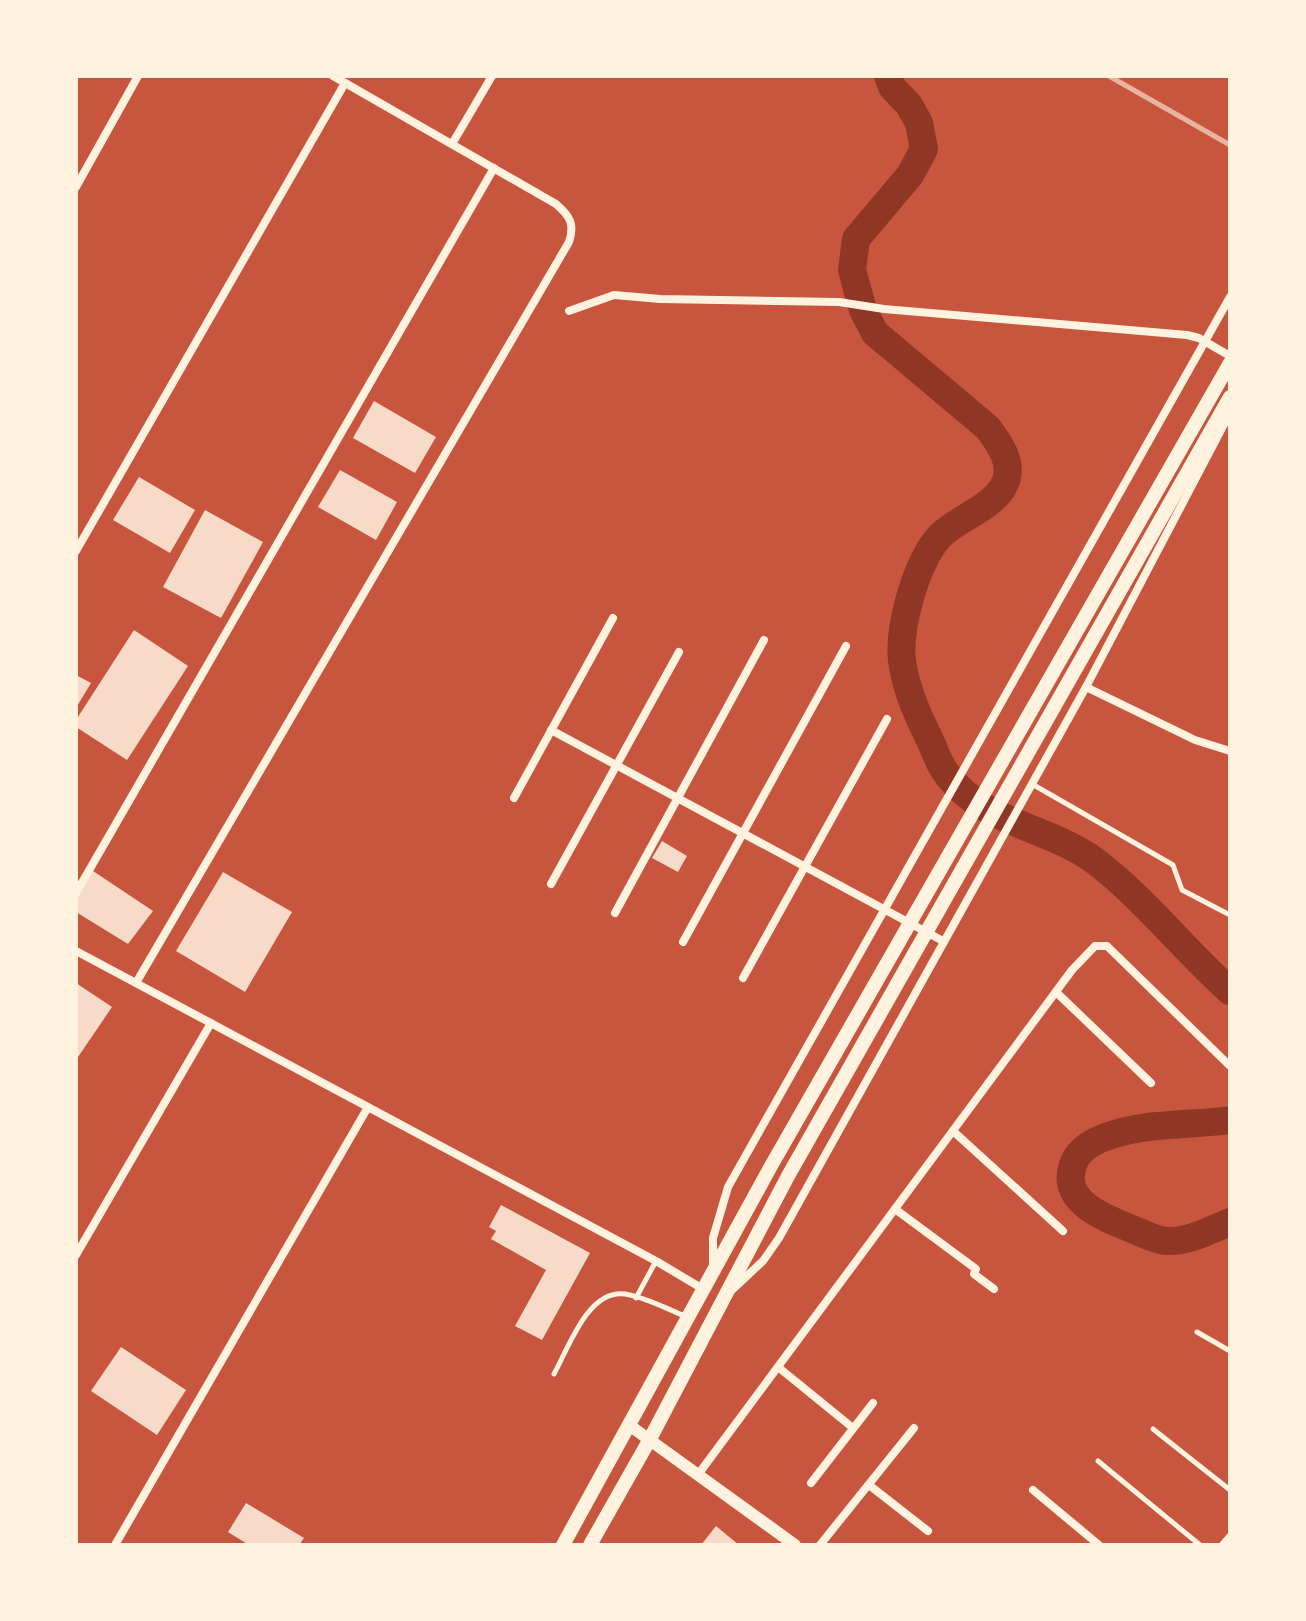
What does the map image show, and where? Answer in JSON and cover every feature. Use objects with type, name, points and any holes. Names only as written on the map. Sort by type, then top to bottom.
[{"type":"main road","points":[[563,1545],[771,1166],[1230,363]]},
{"type":"main road","points":[[590,1545],[650,1439],[788,1176],[1230,397]]},
{"type":"street","points":[[76,187],[138,76]]},
{"type":"street","points":[[136,983],[569,242],[574,228],[556,204],[333,76]]},
{"type":"street","points":[[452,144],[492,76]]},
{"type":"street","points":[[76,551],[345,83]]},
{"type":"street","points":[[76,893],[494,168]]},
{"type":"street","points":[[569,311],[614,295],[660,299],[839,302],[884,309],[1187,335],[1230,356]]},
{"type":"street","points":[[713,1273],[713,1238],[728,1187],[1230,297]]},
{"type":"street","points":[[723,1298],[763,1261],[779,1238],[1086,687],[1230,413]]},
{"type":"street","points":[[514,798],[613,618]]},
{"type":"street","points":[[615,913],[764,640]]},
{"type":"street","points":[[683,942],[846,646]]},
{"type":"street","points":[[551,884],[679,652]]},
{"type":"street","points":[[1086,687],[1195,740],[1230,751]]},
{"type":"street","points":[[743,978],[887,719]]},
{"type":"street","points":[[551,730],[943,941]]},
{"type":"street","points":[[697,1476],[1072,970],[1095,946],[1107,946],[1230,1066]]},
{"type":"street","points":[[76,951],[703,1289]]},
{"type":"street","points":[[1056,992],[1151,1083]]},
{"type":"street","points":[[76,1255],[211,1023]]},
{"type":"street","points":[[115,1545],[368,1107]]},
{"type":"street","points":[[953,1131],[1063,1231]]},
{"type":"street","points":[[895,1209],[976,1269],[974,1274],[994,1289]]},
{"type":"street","points":[[778,1367],[853,1428]]},
{"type":"street","points":[[811,1483],[873,1403]]},
{"type":"street","points":[[629,1425],[795,1545]]},
{"type":"street","points":[[820,1545],[914,1428]]},
{"type":"street","points":[[869,1485],[928,1531]]},
{"type":"street","points":[[1033,1490],[1099,1545]]},
{"type":"street","points":[[1223,1545],[1230,1537]]},
{"type":"lane","points":[[1029,787],[1173,865],[1182,890],[1230,915]]},
{"type":"lane","points":[[636,1298],[656,1261]]},
{"type":"lane","points":[[554,1374],[595,1303],[612,1294],[636,1298],[688,1317]]},
{"type":"lane","points":[[1197,1332],[1230,1351]]},
{"type":"lane","points":[[1153,1429],[1230,1490]]},
{"type":"lane","points":[[1098,1461],[1200,1545]]},
{"type":"building","points":[[374,401],[436,437],[415,473],[353,438]]},
{"type":"building","points":[[340,470],[397,502],[376,540],[318,507]]},
{"type":"building","points":[[139,477],[195,510],[170,553],[113,520]]},
{"type":"building","points":[[205,510],[263,542],[221,618],[163,587]]},
{"type":"building","points":[[134,630],[188,666],[127,760],[76,727],[76,720]]},
{"type":"building","points":[[76,675],[91,683],[76,708]]},
{"type":"building","points":[[662,841],[687,856],[678,872],[652,858]]},
{"type":"building","points":[[87,867],[153,911],[128,944],[76,912],[76,886]]},
{"type":"building","points":[[223,872],[292,912],[245,992],[176,951]]},
{"type":"building","points":[[76,983],[112,1007],[76,1060]]},
{"type":"building","points":[[501,1205],[590,1253],[542,1340],[515,1326],[546,1270],[491,1239],[496,1231],[489,1227]]},
{"type":"building","points":[[121,1347],[186,1390],[157,1435],[91,1391]]},
{"type":"building","points":[[246,1503],[304,1538],[299,1545],[249,1545],[228,1532]]},
{"type":"building","points":[[716,1526],[739,1545],[701,1545]]},
{"type":"waterway","points":[[888,76],[892,87],[909,105],[919,123],[924,149],[910,175],[856,239],[852,270],[863,310],[875,333],[988,428],[997,440],[1008,468],[1005,483],[993,499],[940,536],[916,580],[902,635],[903,667],[914,705],[941,766],[961,790],[997,814],[1076,849],[1095,861],[1131,892],[1230,991]]},
{"type":"waterway","points":[[1230,1120],[1134,1129],[1103,1138],[1081,1152],[1073,1165],[1071,1178],[1073,1189],[1088,1207],[1110,1220],[1157,1239],[1183,1240],[1230,1222]]},
{"type":"railway","points":[[1109,76],[1230,145]]}]
